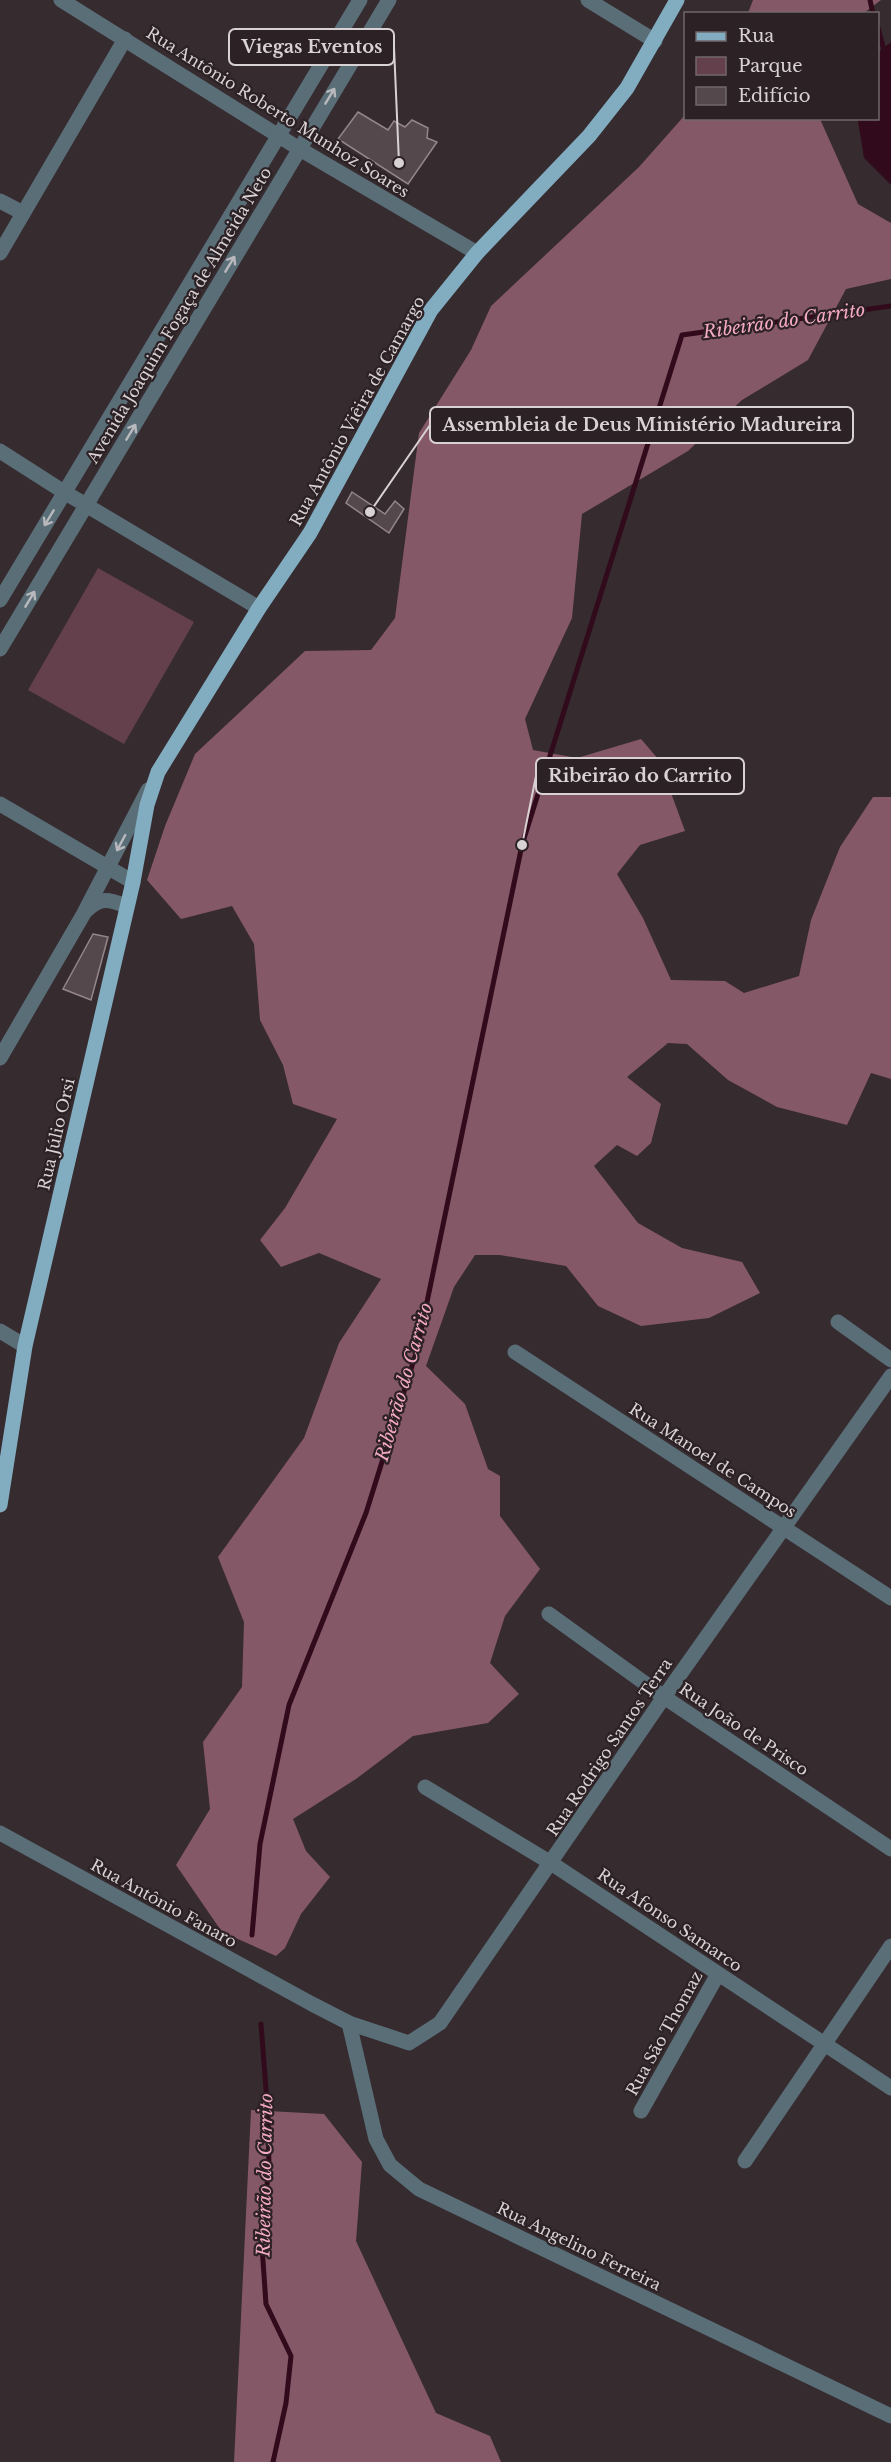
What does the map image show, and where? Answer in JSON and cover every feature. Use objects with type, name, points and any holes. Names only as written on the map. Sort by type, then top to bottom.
[{"type":"main road","name":"Rua Antônio Viêira de Camargo","points":[[158,772],[259,608],[310,533],[431,310],[477,253],[589,136],[627,88],[677,0]]},
{"type":"main road","name":"Rua Júlio Orsi","points":[[0,1505],[25,1346],[133,882],[147,805],[158,772]]},
{"type":"street","name":"Rua Antônio Roberto Munhoz Soares","points":[[61,0],[298,148],[477,253]]},
{"type":"street","name":"Avenida Joaquim Fogaça de Almeida Neto","points":[[0,600],[360,0]]},
{"type":"street","name":"Avenida Joaquim Fogaça de Almeida Neto","points":[[0,649],[298,148],[389,0]]},
{"type":"street","points":[[588,0],[655,41]]},
{"type":"street","points":[[0,253],[125,39]]},
{"type":"street","points":[[0,201],[23,213]]},
{"type":"street","points":[[0,451],[87,506],[259,608]]},
{"type":"street","points":[[0,1058],[83,915],[158,772]]},
{"type":"street","points":[[0,804],[133,882]]},
{"type":"street","points":[[83,915],[100,900],[107,899],[127,906]]},
{"type":"street","points":[[838,1322],[891,1360]]},
{"type":"street","points":[[0,1331],[25,1346]]},
{"type":"street","name":"Rua Manoel de Campos","points":[[515,1352],[891,1598]]},
{"type":"street","name":"Rua Rodrigo Santos Terra","points":[[312,2004],[348,2023],[409,2043],[440,2023],[664,1697],[891,1376]]},
{"type":"street","points":[[0,1452],[12,1432]]},
{"type":"street","name":"Rua João de Prisco","points":[[549,1614],[664,1697],[891,1849]]},
{"type":"street","name":"Rua Afonso Samarco","points":[[425,1787],[551,1863],[891,2088]]},
{"type":"street","name":"Rua Antônio Fanaro","points":[[0,1833],[312,2004]]},
{"type":"street","points":[[744,2162],[891,1946]]},
{"type":"street","name":"Rua São Thomaz","points":[[641,2110],[718,1974]]},
{"type":"street","name":"Rua Angelino Ferreira","points":[[348,2023],[376,2139],[390,2165],[419,2189],[891,2416]]},
{"type":"green space","points":[[98,568],[194,622],[124,744],[28,690]]},
{"type":"shaded area","points":[[753,0],[881,0],[865,12],[748,12]]},
{"type":"shaded area","points":[[891,42],[891,185],[864,158],[858,120],[879,120],[879,51]]},
{"type":"shaded area","points":[[684,116],[684,120],[820,120],[858,204],[891,223],[891,279],[846,289],[808,360],[742,400],[688,451],[582,514],[572,618],[525,719],[533,750],[577,758],[641,739],[659,760],[685,831],[640,845],[617,874],[643,918],[671,980],[725,981],[744,993],[799,976],[811,920],[840,847],[873,797],[891,797],[891,1079],[871,1073],[847,1125],[777,1107],[728,1080],[687,1044],[668,1043],[627,1077],[661,1104],[651,1143],[637,1156],[617,1145],[594,1166],[638,1223],[682,1248],[742,1262],[760,1293],[709,1318],[641,1326],[598,1306],[566,1266],[500,1255],[475,1255],[454,1287],[426,1366],[465,1404],[488,1469],[500,1476],[500,1516],[540,1569],[505,1616],[490,1663],[519,1694],[488,1723],[413,1736],[356,1779],[293,1819],[306,1851],[330,1877],[301,1914],[285,1948],[276,1956],[222,1932],[176,1865],[210,1809],[203,1742],[242,1687],[244,1622],[218,1557],[304,1438],[339,1343],[381,1279],[319,1253],[281,1267],[260,1240],[285,1208],[337,1119],[293,1104],[283,1065],[260,1020],[254,944],[232,906],[181,919],[147,880],[165,826],[195,754],[305,651],[371,650],[395,618],[419,433],[471,350],[491,306],[639,167]]},
{"type":"shaded area","points":[[251,2110],[324,2114],[362,2162],[356,2241],[436,2413],[490,2436],[501,2462],[234,2462]]},
{"type":"building","points":[[358,112],[388,130],[394,121],[405,127],[412,120],[428,128],[427,138],[437,142],[408,184],[338,139]]},
{"type":"building","points":[[352,492],[385,514],[395,501],[404,509],[389,533],[346,503]]},
{"type":"building","points":[[93,934],[108,937],[91,1000],[63,989]]},
{"type":"waterway","points":[[870,0],[873,12]]},
{"type":"waterway","points":[[879,32],[885,54]]},
{"type":"waterway","name":"Ribeirão do Carrito","points":[[252,1935],[260,1844],[289,1705],[366,1513],[417,1350],[522,845],[682,335],[891,306]]},
{"type":"waterway","name":"Ribeirão do Carrito","points":[[261,2024],[268,2115],[269,2169],[261,2232],[266,2304],[291,2356],[286,2403],[273,2462]]},
{"type":"place","name":"Viegas Eventos","points":[[399,163]]},
{"type":"place","name":"Assembleia de Deus Ministério Madureira","points":[[370,512]]},
{"type":"place","name":"Ribeirão do Carrito","points":[[522,845]]}]
